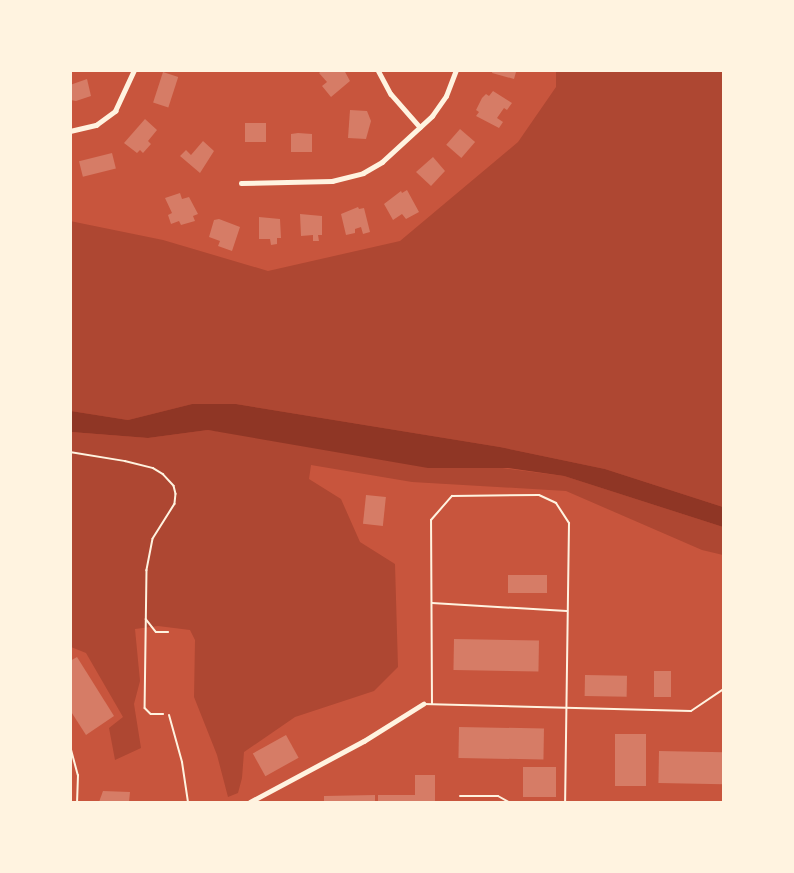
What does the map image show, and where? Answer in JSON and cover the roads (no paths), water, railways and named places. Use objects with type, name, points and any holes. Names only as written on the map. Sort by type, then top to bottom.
[{"type":"street","points":[[70,131],[96,125],[115,111],[134,70]]},
{"type":"street","points":[[378,70],[391,94],[420,127]]},
{"type":"street","points":[[241,183],[332,181],[353,176],[382,162],[439,106],[456,70]]},
{"type":"street","points":[[250,802],[364,741],[423,704]]},
{"type":"lane","points":[[432,704],[431,519],[452,496],[538,495],[556,503],[569,523],[565,802]]},
{"type":"lane","points":[[431,603],[567,611]]},
{"type":"lane","points":[[423,704],[691,711],[723,689]]},
{"type":"lane","points":[[169,715],[182,762],[188,802]]},
{"type":"lane","points":[[70,746],[78,775],[77,802]]},
{"type":"lane","points":[[460,796],[498,796],[509,802]]}]
